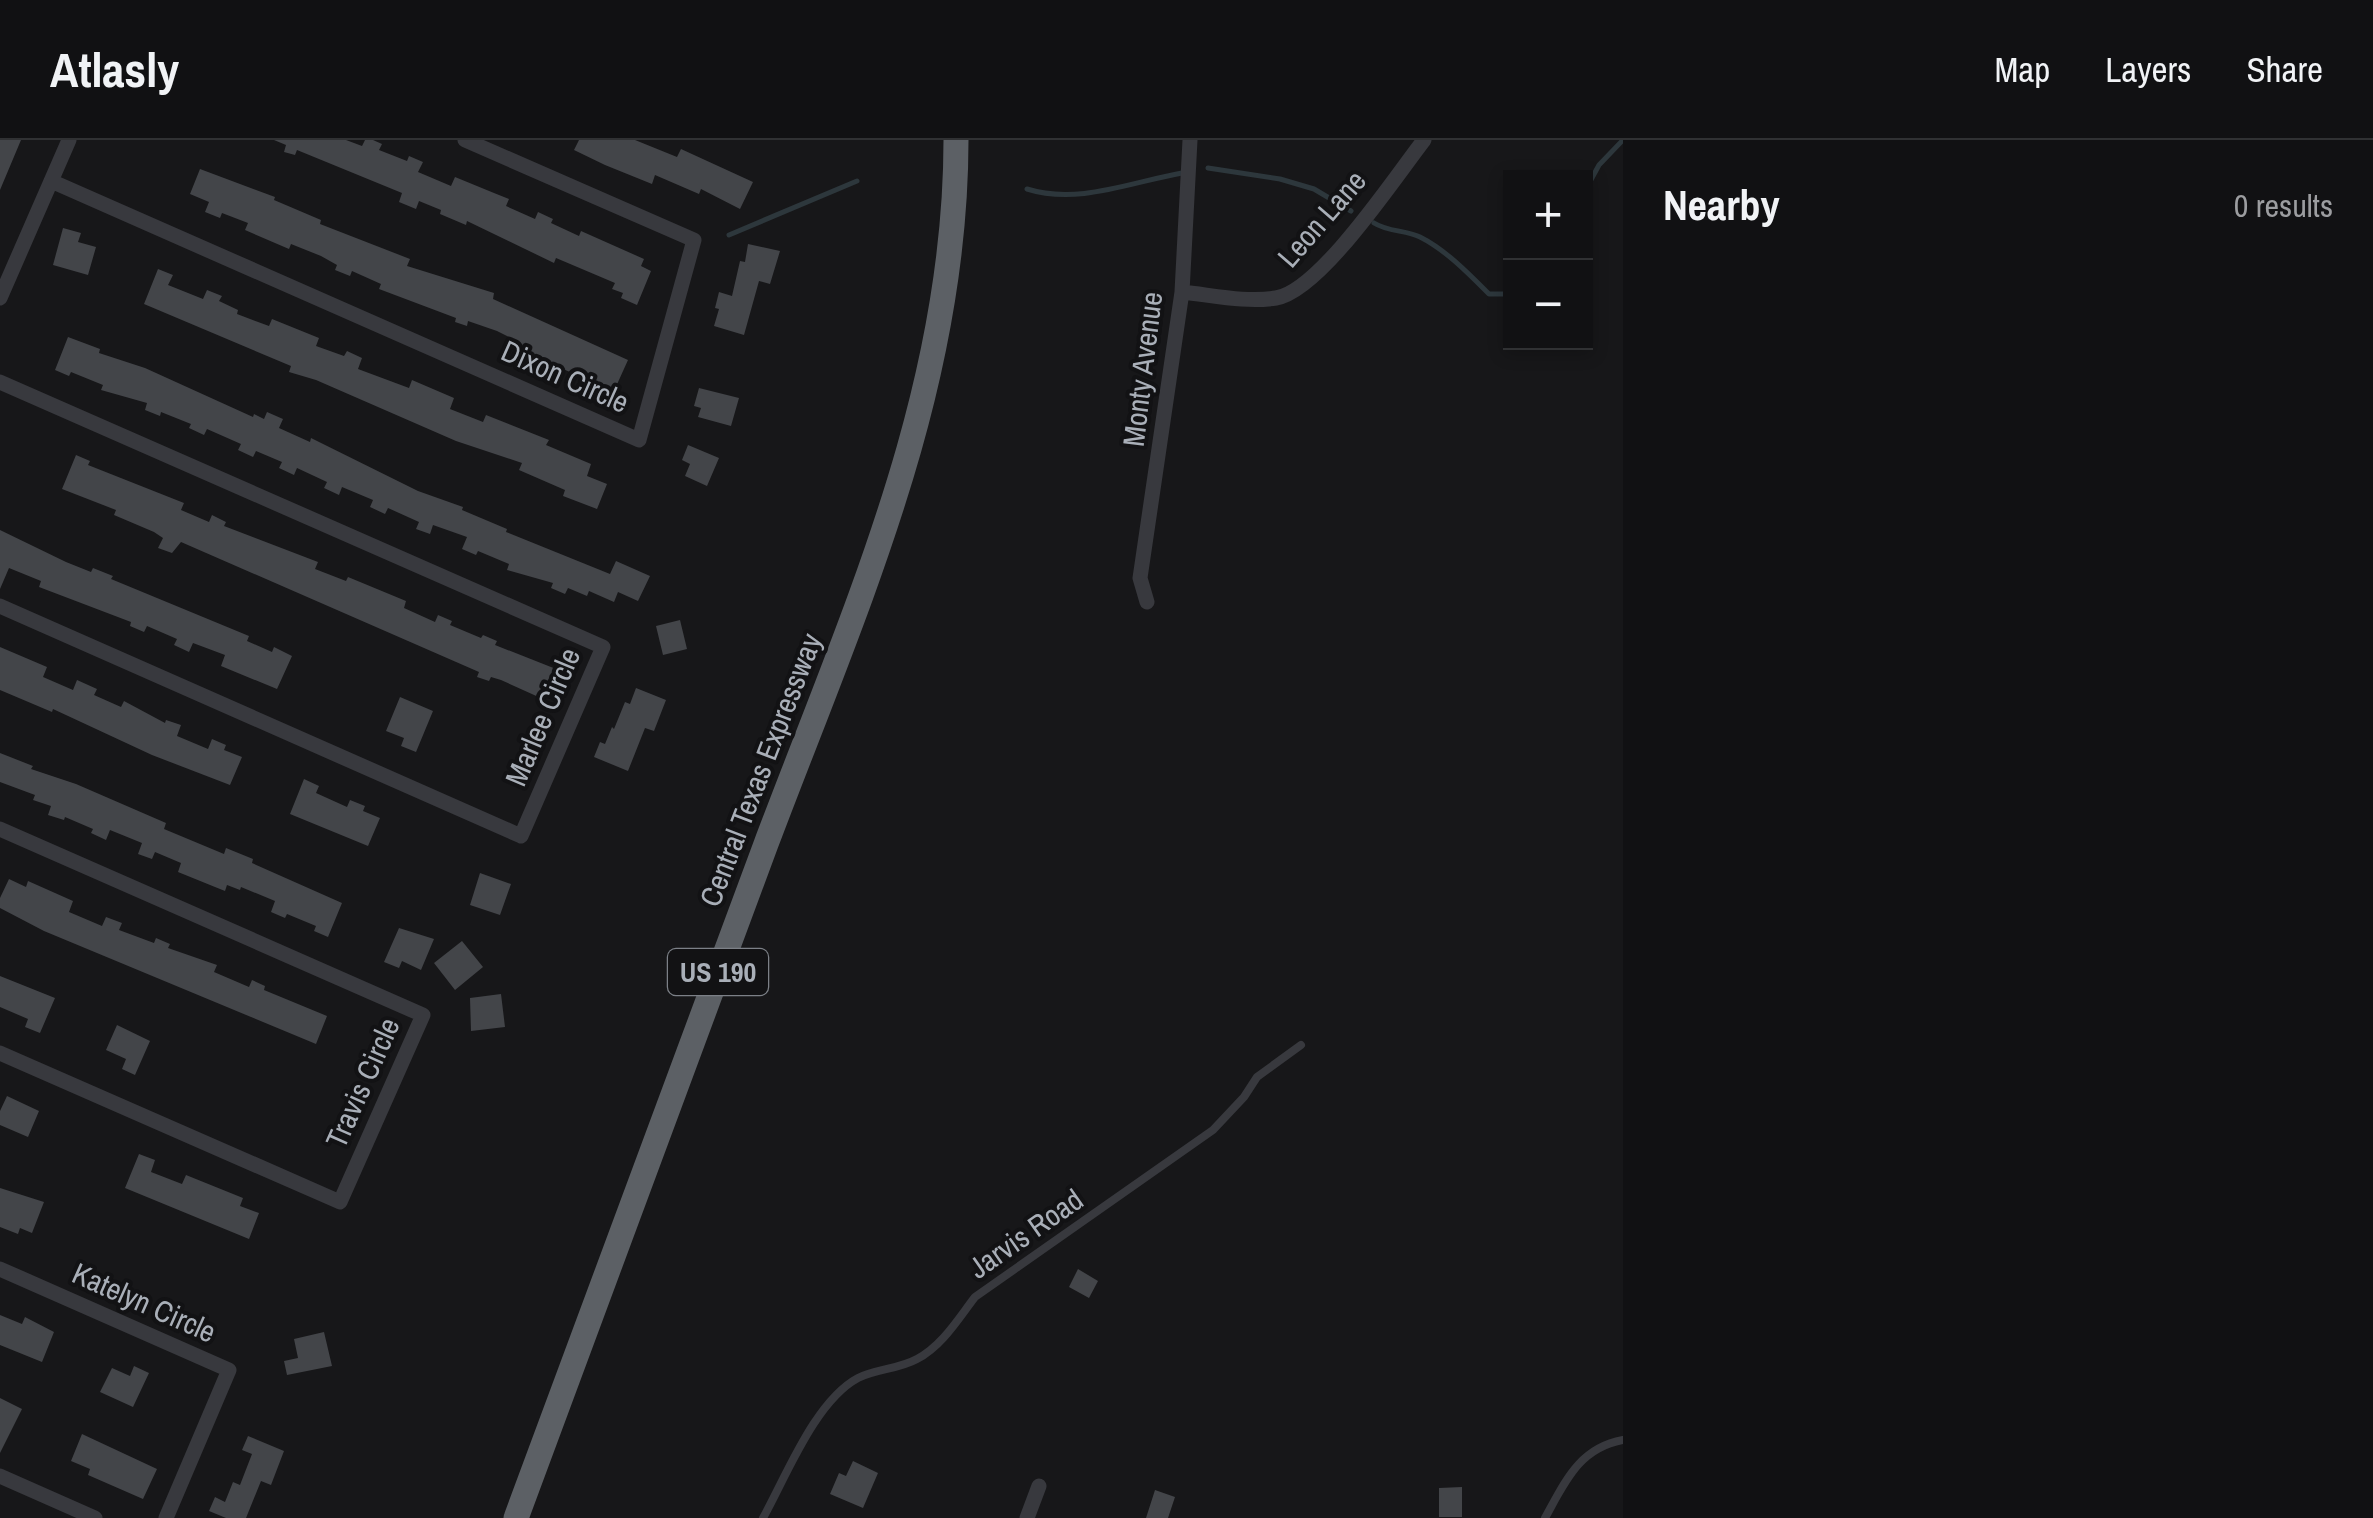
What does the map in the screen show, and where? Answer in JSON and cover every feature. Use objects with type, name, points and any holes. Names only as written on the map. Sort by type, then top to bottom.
[{"type":"highway","name":"Central Texas Expressway","points":[[516,1518],[690,1044],[877,557],[938,334],[956,184],[952,140]]},
{"type":"street","points":[[0,298],[69,140]]},
{"type":"street","name":"Dixon Circle","points":[[51,181],[640,440],[694,240],[465,140]]},
{"type":"street","name":"Monty Avenue","points":[[1147,602],[1140,578],[1182,292],[1190,140]]},
{"type":"street","name":"Leon Lane","points":[[1182,292],[1263,299],[1295,292],[1314,278],[1338,250],[1424,140]]},
{"type":"street","name":"Marlee Circle","points":[[0,382],[603,646],[522,836],[0,606]]},
{"type":"street","name":"Travis Circle","points":[[0,830],[423,1014],[340,1202],[0,1053]]},
{"type":"street","name":"Katelyn Circle","points":[[0,1269],[229,1370],[166,1518]]},
{"type":"street","points":[[0,1476],[95,1518]]},
{"type":"street","points":[[1027,1518],[1039,1486]]},
{"type":"lane","name":"Jarvis Road","points":[[763,1518],[812,1427],[838,1394],[858,1378],[918,1359],[947,1335],[975,1297],[1213,1130],[1257,1077],[1300,1046]]},
{"type":"lane","points":[[1544,1518],[1581,1459],[1593,1449],[1623,1440]]},
{"type":"building","points":[[0,140],[21,140],[0,190]]},
{"type":"building","points":[[274,140],[346,140],[362,146],[365,140],[373,140],[382,144],[379,150],[407,161],[409,156],[423,162],[418,172],[451,186],[455,177],[509,199],[506,206],[535,219],[538,212],[579,236],[581,231],[644,259],[641,266],[651,271],[637,305],[612,289],[615,283],[556,258],[554,263],[467,221],[466,225],[440,214],[441,210],[419,201],[416,209],[399,202],[402,193],[297,150],[295,155],[284,152],[286,145]]},
{"type":"building","points":[[579,140],[635,140],[677,157],[681,149],[753,182],[740,209],[701,189],[699,194],[655,175],[652,184],[605,165],[574,150]]},
{"type":"building","points":[[200,169],[275,197],[274,200],[321,220],[320,224],[410,259],[407,266],[494,293],[493,299],[628,360],[614,391],[512,347],[515,340],[497,331],[468,321],[467,326],[455,322],[456,318],[379,289],[381,284],[352,271],[350,276],[335,270],[337,265],[321,256],[291,244],[289,249],[245,230],[248,223],[222,213],[220,218],[205,212],[209,202],[190,194]]},
{"type":"building","points":[[63,228],[81,233],[78,242],[96,247],[88,275],[53,265]]},
{"type":"building","points":[[748,244],[780,251],[770,284],[759,281],[744,335],[714,326],[719,292],[732,296]]},
{"type":"building","points":[[158,269],[173,275],[168,285],[203,299],[207,290],[222,296],[219,301],[238,310],[237,314],[269,326],[272,319],[319,338],[316,346],[362,358],[358,369],[409,388],[412,380],[454,398],[450,409],[483,422],[486,415],[549,440],[546,445],[591,464],[587,476],[607,484],[597,509],[563,496],[565,490],[519,470],[522,463],[456,441],[289,372],[291,366],[144,304]]},
{"type":"building","points":[[68,337],[253,417],[254,414],[264,419],[267,412],[283,419],[279,428],[310,442],[311,438],[418,491],[463,507],[462,510],[507,529],[506,532],[610,574],[616,561],[650,576],[638,601],[618,592],[614,602],[589,591],[587,596],[568,588],[565,594],[551,588],[553,583],[507,570],[509,564],[462,549],[467,537],[433,525],[430,534],[416,529],[419,522],[388,508],[385,514],[370,507],[373,500],[342,487],[339,495],[324,488],[327,482],[297,468],[294,475],[279,468],[282,462],[256,451],[253,457],[238,450],[241,444],[207,429],[204,435],[189,428],[191,424],[145,410],[147,403],[101,390],[103,385],[71,372],[69,376],[55,370]]},
{"type":"building","points":[[699,388],[739,398],[731,426],[698,417],[701,408],[694,406]]},
{"type":"building","points":[[688,445],[719,458],[707,486],[685,476],[690,464],[682,460]]},
{"type":"building","points":[[76,455],[90,461],[88,465],[184,503],[181,510],[209,522],[212,515],[226,522],[224,526],[318,562],[315,569],[346,581],[348,577],[406,601],[404,608],[435,622],[438,615],[452,621],[450,625],[481,638],[483,635],[497,641],[495,645],[556,669],[543,699],[501,680],[477,677],[479,672],[181,542],[172,553],[158,548],[163,538],[154,532],[114,515],[116,510],[62,489]]},
{"type":"building","points":[[0,530],[66,562],[113,576],[111,579],[249,636],[247,641],[272,652],[274,647],[292,656],[277,689],[221,666],[225,655],[193,643],[189,652],[174,645],[177,639],[147,626],[144,632],[130,626],[131,622],[39,587],[41,581],[9,568],[0,589]]},
{"type":"building","points":[[680,620],[687,649],[663,655],[656,626]]},
{"type":"building","points":[[0,647],[47,667],[43,677],[73,690],[77,680],[97,689],[94,695],[121,707],[124,701],[165,723],[166,720],[181,725],[177,736],[208,749],[212,739],[226,745],[224,750],[242,757],[230,785],[0,690]]},
{"type":"building","points":[[636,688],[666,700],[654,731],[645,728],[628,771],[594,757],[600,742],[605,744],[614,729],[625,702],[630,704]]},
{"type":"building","points":[[400,697],[433,711],[416,752],[401,746],[404,738],[386,731]]},
{"type":"building","points":[[0,753],[166,823],[164,829],[224,854],[226,848],[253,859],[252,863],[342,903],[328,937],[314,931],[316,926],[271,912],[275,901],[241,887],[240,890],[227,885],[225,891],[178,872],[181,863],[155,852],[152,859],[138,854],[142,843],[110,830],[106,840],[91,833],[93,829],[65,817],[64,820],[48,815],[51,806],[33,800],[35,795],[0,782]]},
{"type":"building","points":[[304,779],[319,786],[316,793],[347,807],[350,800],[380,818],[368,846],[290,814]]},
{"type":"building","points":[[480,873],[511,884],[500,915],[470,905]]},
{"type":"building","points":[[9,879],[26,887],[28,881],[73,901],[69,912],[102,926],[106,917],[122,923],[119,930],[154,943],[156,938],[170,944],[168,948],[217,965],[214,972],[249,987],[252,980],[265,986],[264,990],[327,1016],[316,1044],[44,931],[0,908]]},
{"type":"building","points":[[399,928],[434,939],[421,970],[402,961],[399,968],[384,962]]},
{"type":"building","points":[[462,941],[483,967],[455,990],[434,963]]},
{"type":"building","points":[[0,976],[55,998],[40,1033],[25,1027],[28,1019],[0,1007]]},
{"type":"building","points":[[501,994],[505,1027],[471,1031],[470,998]]},
{"type":"building","points":[[117,1025],[150,1041],[135,1075],[122,1069],[126,1059],[106,1050]]},
{"type":"building","points":[[7,1096],[39,1111],[28,1137],[0,1125],[0,1111]]},
{"type":"building","points":[[139,1154],[155,1160],[151,1172],[182,1184],[186,1175],[243,1198],[240,1206],[259,1213],[249,1239],[125,1188]]},
{"type":"building","points":[[0,1188],[44,1202],[32,1233],[20,1228],[18,1234],[0,1227]]},
{"type":"building","points":[[1078,1269],[1098,1281],[1089,1298],[1069,1287]]},
{"type":"building","points":[[0,1315],[22,1324],[25,1317],[54,1332],[42,1362],[0,1345]]},
{"type":"building","points":[[324,1332],[332,1366],[287,1375],[284,1361],[298,1358],[294,1339]]},
{"type":"building","points":[[134,1366],[149,1373],[133,1407],[100,1392],[112,1368],[130,1376]]},
{"type":"building","points":[[0,1398],[22,1409],[0,1453]]},
{"type":"building","points":[[82,1434],[157,1469],[143,1499],[88,1475],[90,1469],[71,1461]]},
{"type":"building","points":[[248,1436],[284,1451],[271,1485],[261,1481],[246,1518],[226,1518],[209,1511],[215,1497],[225,1502],[233,1482],[240,1485],[252,1454],[242,1450]]},
{"type":"building","points":[[853,1461],[878,1473],[863,1508],[830,1494],[839,1473],[846,1476]]},
{"type":"building","points":[[1462,1487],[1462,1517],[1439,1517],[1439,1488]]},
{"type":"building","points":[[1155,1490],[1175,1497],[1168,1518],[1146,1518]]},
{"type":"waterway","points":[[1593,176],[1623,140]]},
{"type":"waterway","points":[[1208,168],[1280,179],[1314,189],[1351,211]]},
{"type":"waterway","points":[[1027,189],[1066,195],[1182,173]]},
{"type":"waterway","points":[[729,235],[857,181]]},
{"type":"waterway","points":[[1374,223],[1430,242],[1489,294],[1503,294]]}]
